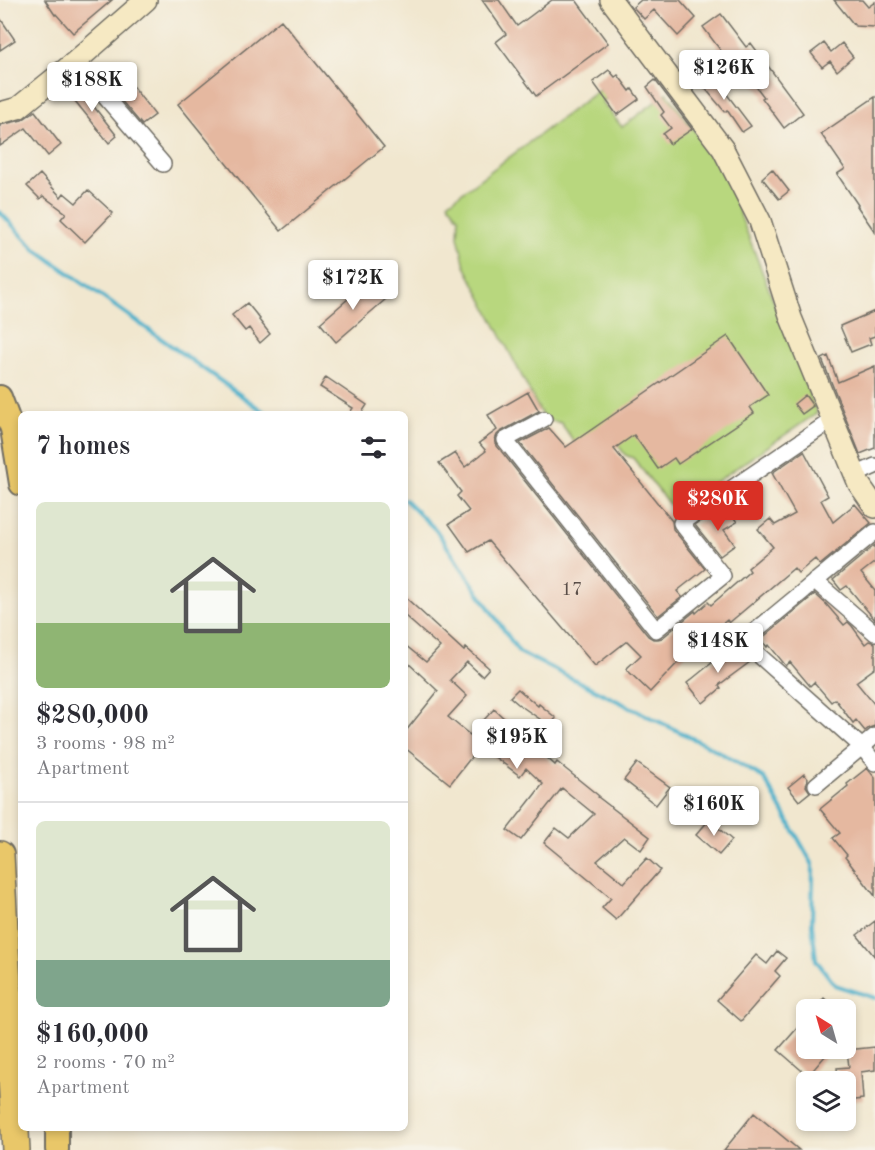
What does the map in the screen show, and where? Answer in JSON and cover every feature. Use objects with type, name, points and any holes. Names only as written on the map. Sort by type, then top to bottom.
[{"type":"highway","points":[[0,855],[16,1150]]},
{"type":"main road","points":[[0,113],[18,108],[146,0]]},
{"type":"main road","points":[[611,0],[723,149],[760,221],[791,318],[832,420],[859,484],[875,507]]},
{"type":"main road","points":[[0,398],[12,429],[18,466]]},
{"type":"main road","points":[[57,1131],[57,1150]]},
{"type":"street","points":[[75,62],[163,164]]},
{"type":"street","points":[[544,419],[505,440],[656,630],[723,576],[681,523],[832,420]]},
{"type":"street","points":[[855,475],[875,466]]},
{"type":"street","points":[[875,532],[742,641],[862,747],[875,763]]},
{"type":"street","points":[[815,582],[875,633]]},
{"type":"street","points":[[816,785],[875,736]]},
{"type":"green space","points":[[615,78],[620,88],[602,102],[622,127],[667,93],[722,168],[817,413],[679,507],[669,504],[633,458],[625,455],[618,445],[591,466],[561,423],[544,419],[465,266],[458,236],[459,218],[448,203]]},
{"type":"building","points":[[45,0],[112,0],[73,33],[55,15]]},
{"type":"building","points":[[482,0],[499,0],[517,26],[552,0],[576,0],[608,43],[536,96],[496,42],[506,34]]},
{"type":"building","points":[[641,0],[680,0],[696,18],[678,36],[654,10],[644,19],[633,7]]},
{"type":"building","points":[[834,0],[862,0],[868,7],[875,2],[875,27],[855,26]]},
{"type":"building","points":[[721,14],[746,47],[751,43],[803,113],[784,128],[735,59],[730,63],[703,27]]},
{"type":"building","points":[[0,18],[15,40],[0,50]]},
{"type":"building","points":[[281,20],[384,147],[281,231],[178,104]]},
{"type":"building","points":[[824,43],[831,52],[842,43],[853,57],[837,71],[830,61],[822,67],[811,53]]},
{"type":"building","points":[[609,70],[615,77],[618,75],[639,99],[617,115],[593,82]]},
{"type":"building","points":[[710,72],[751,126],[742,132],[727,110],[725,112],[699,81]]},
{"type":"building","points":[[655,80],[692,129],[670,144],[663,134],[671,128],[661,115],[664,112],[647,87]]},
{"type":"building","points":[[129,82],[155,115],[142,125],[115,93]]},
{"type":"building","points":[[76,84],[117,136],[109,143],[67,91]]},
{"type":"building","points":[[875,97],[875,232],[837,174],[845,169],[821,134]]},
{"type":"building","points":[[35,111],[61,145],[48,156],[26,128],[0,146],[0,125],[22,120]]},
{"type":"building","points":[[772,169],[789,191],[779,199],[762,178]]},
{"type":"building","points":[[40,174],[61,197],[64,193],[76,203],[88,190],[113,213],[85,242],[61,219],[66,213],[43,196],[40,199],[27,186]]},
{"type":"building","points":[[370,280],[386,299],[336,342],[320,323]]},
{"type":"building","points":[[247,303],[270,334],[260,343],[249,328],[245,331],[232,315]]},
{"type":"building","points":[[875,311],[875,336],[869,338],[871,344],[851,352],[840,326]]},
{"type":"building","points":[[728,336],[768,395],[750,407],[754,413],[678,464],[674,458],[658,469],[634,435],[614,449],[672,521],[673,529],[705,569],[677,591],[682,597],[658,616],[520,443],[549,428],[566,447]]},
{"type":"building","points":[[828,356],[838,382],[875,366],[875,448],[860,454],[822,359]]},
{"type":"building","points":[[326,377],[367,405],[363,411],[351,411],[353,408],[320,387]]},
{"type":"building","points":[[528,392],[539,411],[500,432],[495,440],[497,446],[648,636],[653,639],[662,638],[708,602],[711,605],[750,571],[748,568],[773,547],[758,529],[770,519],[775,525],[795,514],[772,473],[804,451],[828,496],[821,500],[833,522],[855,504],[871,523],[820,565],[815,559],[798,573],[794,568],[729,623],[727,620],[689,654],[687,653],[650,692],[626,669],[641,655],[627,641],[595,666],[488,541],[469,552],[449,524],[469,511],[457,496],[461,492],[439,463],[455,453],[465,467],[486,451],[479,443],[497,430],[488,415]]},
{"type":"building","points":[[805,395],[813,406],[802,414],[794,404]]},
{"type":"building","points":[[729,511],[737,522],[724,530],[735,545],[720,556],[695,525],[712,513],[717,519]]},
{"type":"building","points":[[875,545],[875,562],[861,573],[875,590],[875,620],[847,586],[841,590],[833,580]]},
{"type":"building","points":[[815,594],[844,625],[848,622],[852,626],[865,644],[869,641],[875,643],[875,668],[856,682],[875,705],[875,726],[865,731],[856,720],[853,723],[835,699],[831,702],[814,682],[810,686],[790,662],[786,666],[761,639]]},
{"type":"building","points":[[408,600],[464,651],[466,648],[489,668],[482,676],[467,662],[450,680],[467,696],[448,717],[470,735],[494,709],[555,765],[557,762],[650,837],[641,850],[624,837],[597,861],[624,883],[647,858],[660,870],[616,920],[602,908],[611,898],[544,843],[556,828],[569,838],[594,814],[562,788],[521,840],[507,830],[543,784],[526,768],[520,776],[480,746],[450,784],[408,750],[408,728],[438,691],[408,663],[408,647],[426,662],[440,647],[408,619]]},
{"type":"building","points":[[734,645],[750,662],[719,685],[721,688],[703,703],[687,683]]},
{"type":"building","points":[[518,689],[556,718],[550,726],[510,697]]},
{"type":"building","points":[[637,763],[670,787],[656,805],[624,780]]},
{"type":"building","points":[[867,768],[875,778],[875,896],[845,857],[847,855],[833,838],[840,833],[820,809]]},
{"type":"building","points":[[804,774],[808,779],[806,786],[810,792],[799,801],[788,787]]},
{"type":"building","points":[[709,820],[732,840],[719,855],[696,835]]},
{"type":"building","points":[[875,921],[875,957],[857,935]]},
{"type":"building","points":[[777,951],[786,958],[775,971],[780,976],[741,1021],[717,1000],[756,955],[767,964]]},
{"type":"building","points":[[796,1030],[796,1059],[823,1059],[812,1071],[802,1071],[778,1050]]},
{"type":"building","points":[[875,1047],[875,1070],[861,1072],[863,1099],[856,1100],[856,1071],[837,1071],[837,1068],[849,1067],[848,1059],[856,1059],[856,1049]]},
{"type":"building","points":[[754,1113],[799,1150],[724,1150]]},
{"type":"waterway","points":[[0,212],[35,249],[263,411]]},
{"type":"waterway","points":[[408,503],[436,530],[519,652],[712,748],[764,778],[813,865],[812,925],[816,960],[835,985],[875,998]]}]
